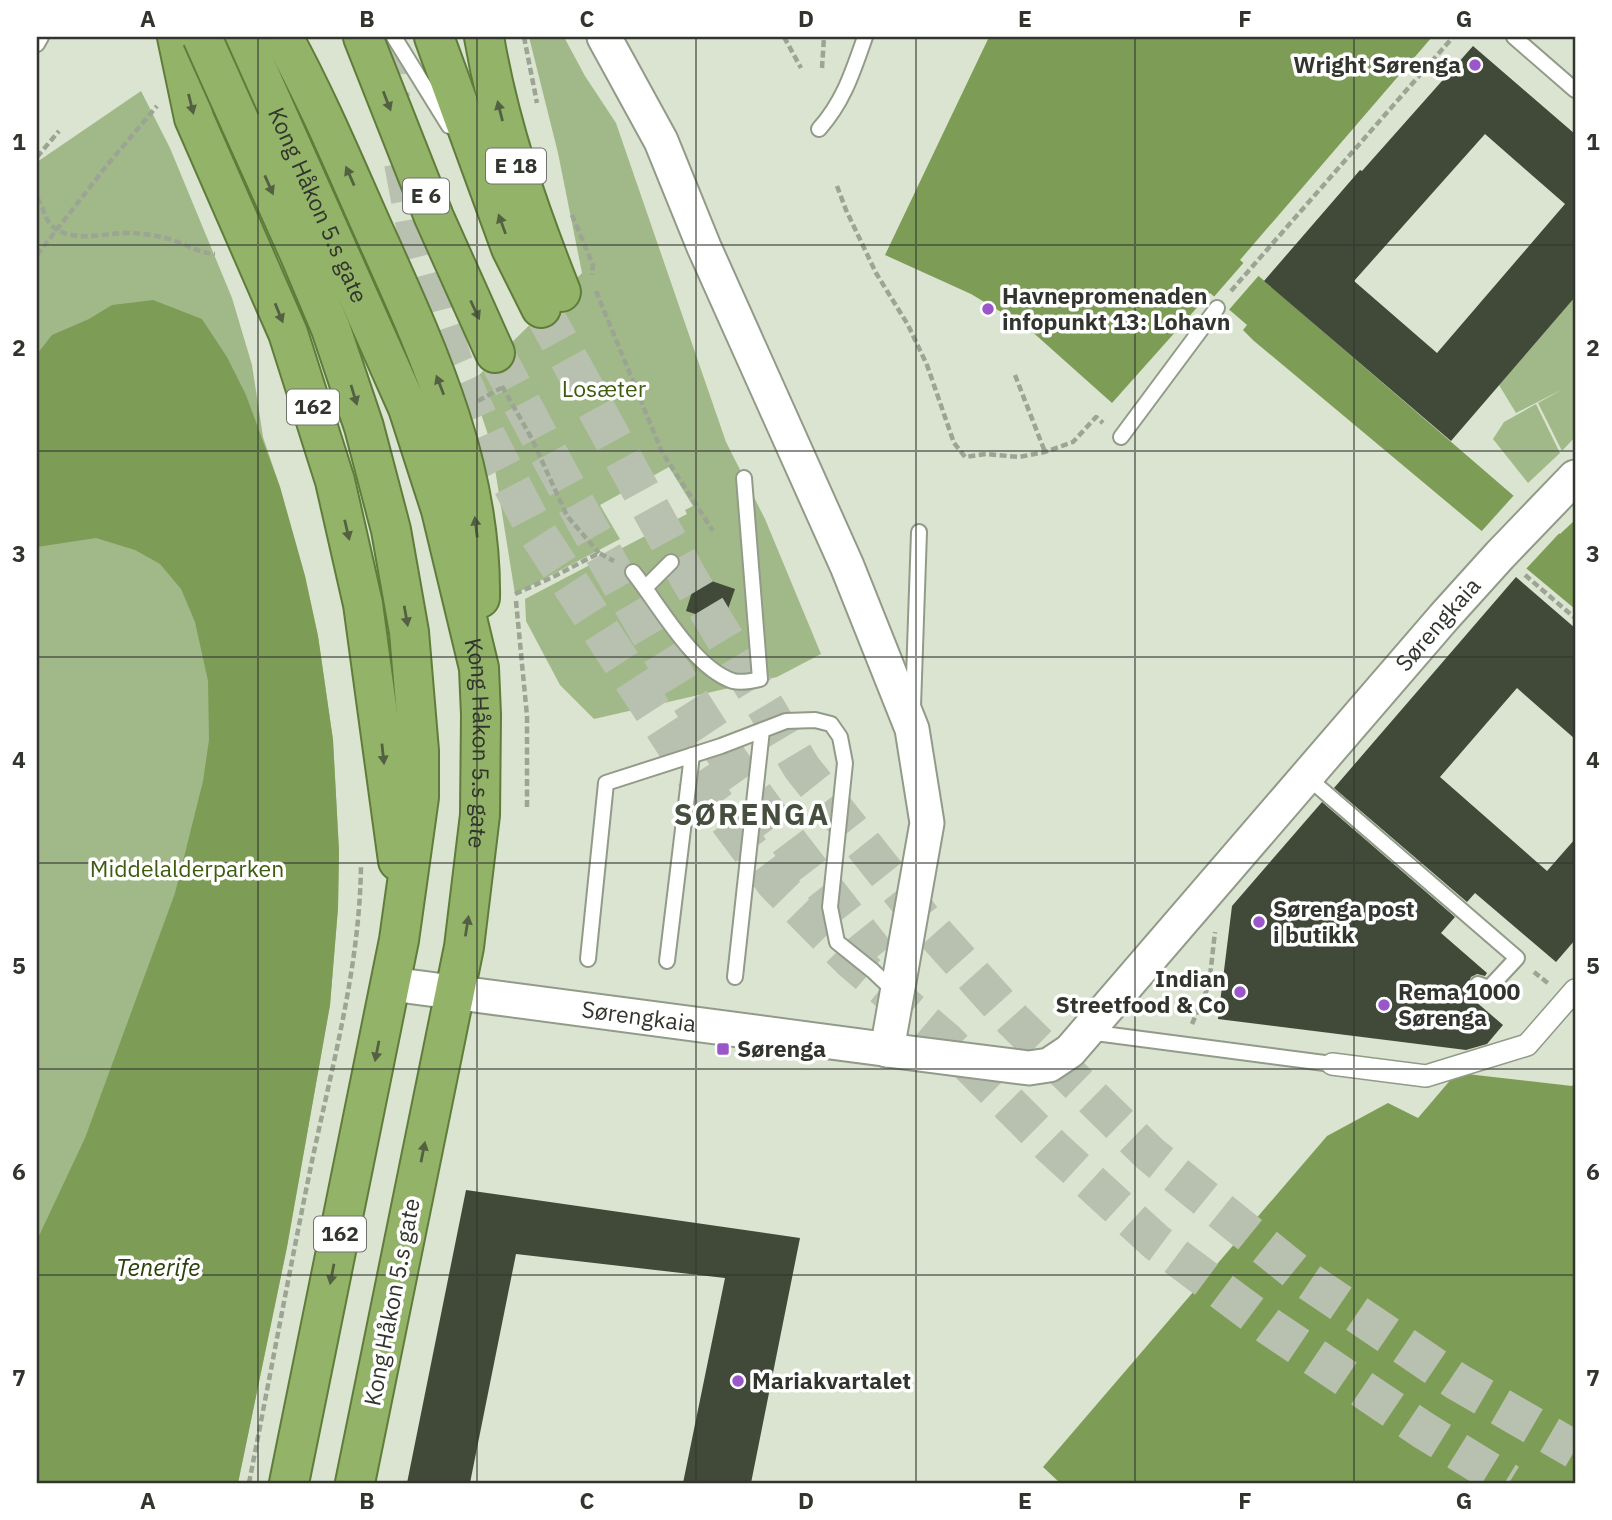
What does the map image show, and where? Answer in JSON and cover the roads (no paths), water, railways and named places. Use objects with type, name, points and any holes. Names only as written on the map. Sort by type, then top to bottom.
[{"type":"highway","name":"162","points":[[177,37],[194,118],[288,334],[341,505],[363,604],[404,897]]},
{"type":"highway","name":"Kong Håkon 5.s gate","points":[[202,37],[257,115],[408,408],[441,510],[479,668],[482,761],[480,815],[471,898],[455,993],[355,1483]]},
{"type":"highway","name":"Kong Håkon 5.s gate","points":[[243,37],[257,115],[299,253],[335,340],[364,427],[391,530],[413,666],[419,751],[412,854],[391,984],[289,1483]]},
{"type":"highway","name":"162","points":[[283,37],[310,88],[414,321],[453,421],[473,506],[479,549],[479,668]]},
{"type":"highway","name":"E 6","points":[[363,37],[434,217],[499,370]]},
{"type":"highway","points":[[434,37],[486,179]]},
{"type":"highway","name":"E 18","points":[[484,37],[508,144],[537,230],[565,293],[511,248],[486,179]]},
{"type":"street","points":[[604,37],[661,141],[704,247],[847,566],[912,729],[927,823],[889,1050]]},
{"type":"street","name":"Sørengkaia","points":[[391,984],[1013,1066],[1041,1067],[1058,1060],[1087,1031],[1500,555],[1575,477]]},
{"type":"street","points":[[1332,1064],[1426,1076],[1527,1045],[1571,994]]},
{"type":"lane","points":[[37,44],[41,37]]},
{"type":"lane","points":[[394,37],[486,179]]},
{"type":"lane","points":[[820,129],[835,112],[865,37]]},
{"type":"lane","points":[[1514,37],[1575,90]]},
{"type":"lane","points":[[1121,437],[1217,308]]},
{"type":"lane","points":[[633,572],[646,587],[658,608],[711,669],[733,681],[760,680],[744,478]]},
{"type":"lane","points":[[912,729],[919,532]]},
{"type":"lane","points":[[646,587],[671,562]]},
{"type":"lane","points":[[588,959],[606,783],[786,721],[815,720],[831,724],[841,737],[845,763],[830,907],[837,942],[892,989],[895,1003]]},
{"type":"lane","points":[[735,977],[762,730]]},
{"type":"lane","points":[[667,961],[692,755]]},
{"type":"lane","points":[[1306,776],[1517,958],[1489,988],[1478,984]]},
{"type":"lane","points":[[1087,1031],[1332,1064]]},
{"type":"water","points":[[989,37],[1432,37],[1240,260],[1560,534],[1575,520],[1575,609],[1254,341],[1243,330],[1247,325],[1210,293],[1112,403],[1028,328],[971,294],[885,255]]},
{"type":"water","name":"Tenerife","points":[[153,300],[202,319],[227,357],[246,395],[280,487],[305,576],[318,636],[333,740],[339,851],[338,908],[330,1005],[287,1247],[238,1483],[37,1483],[37,1240],[85,1138],[175,893],[203,781],[209,740],[208,681],[195,622],[181,589],[160,564],[135,550],[96,538],[37,547],[37,354],[52,335],[89,319],[112,305]]},
{"type":"water","points":[[1575,1008],[1575,1483],[1060,1483],[1043,1467],[1327,1136],[1388,1103],[1418,1118],[1453,1077],[1474,1066],[1524,1067]]},
{"type":"tunnel","points":[[387,37],[391,97]]},
{"type":"tunnel","points":[[403,163],[416,232],[437,313],[454,363],[487,437],[533,526],[697,779],[775,883],[850,959],[945,1040],[1052,1147],[1156,1242],[1270,1327],[1423,1430],[1509,1483]]},
{"type":"tunnel","points":[[541,308],[688,577],[802,768],[925,922],[1013,1020],[1150,1154],[1305,1279],[1456,1381],[1575,1450]]},
{"type":"tunnel","points":[[495,353],[615,575],[693,705],[758,801],[878,956]]},
{"type":"place","name":"Wright Sørenga","points":[[1475,65]]},
{"type":"place","name":"Havnepromenaden infopunkt 13: Lohavn","points":[[988,309]]},
{"type":"place","name":"Sørenga post i butikk","points":[[1259,922]]},
{"type":"place","name":"Indian Streetfood & Co","points":[[1240,992]]},
{"type":"place","name":"Rema 1000 Sørenga","points":[[1384,1005]]},
{"type":"place","name":"Sørenga","points":[[723,1049]]},
{"type":"place","name":"Mariakvartalet","points":[[738,1381]]},
{"type":"district","name":"SØRENGA","points":[[752,815]]},
{"type":"park label","name":"Losæter","points":[[604,389]]},
{"type":"park label","name":"Middelalderparken","points":[[187,869]]}]
